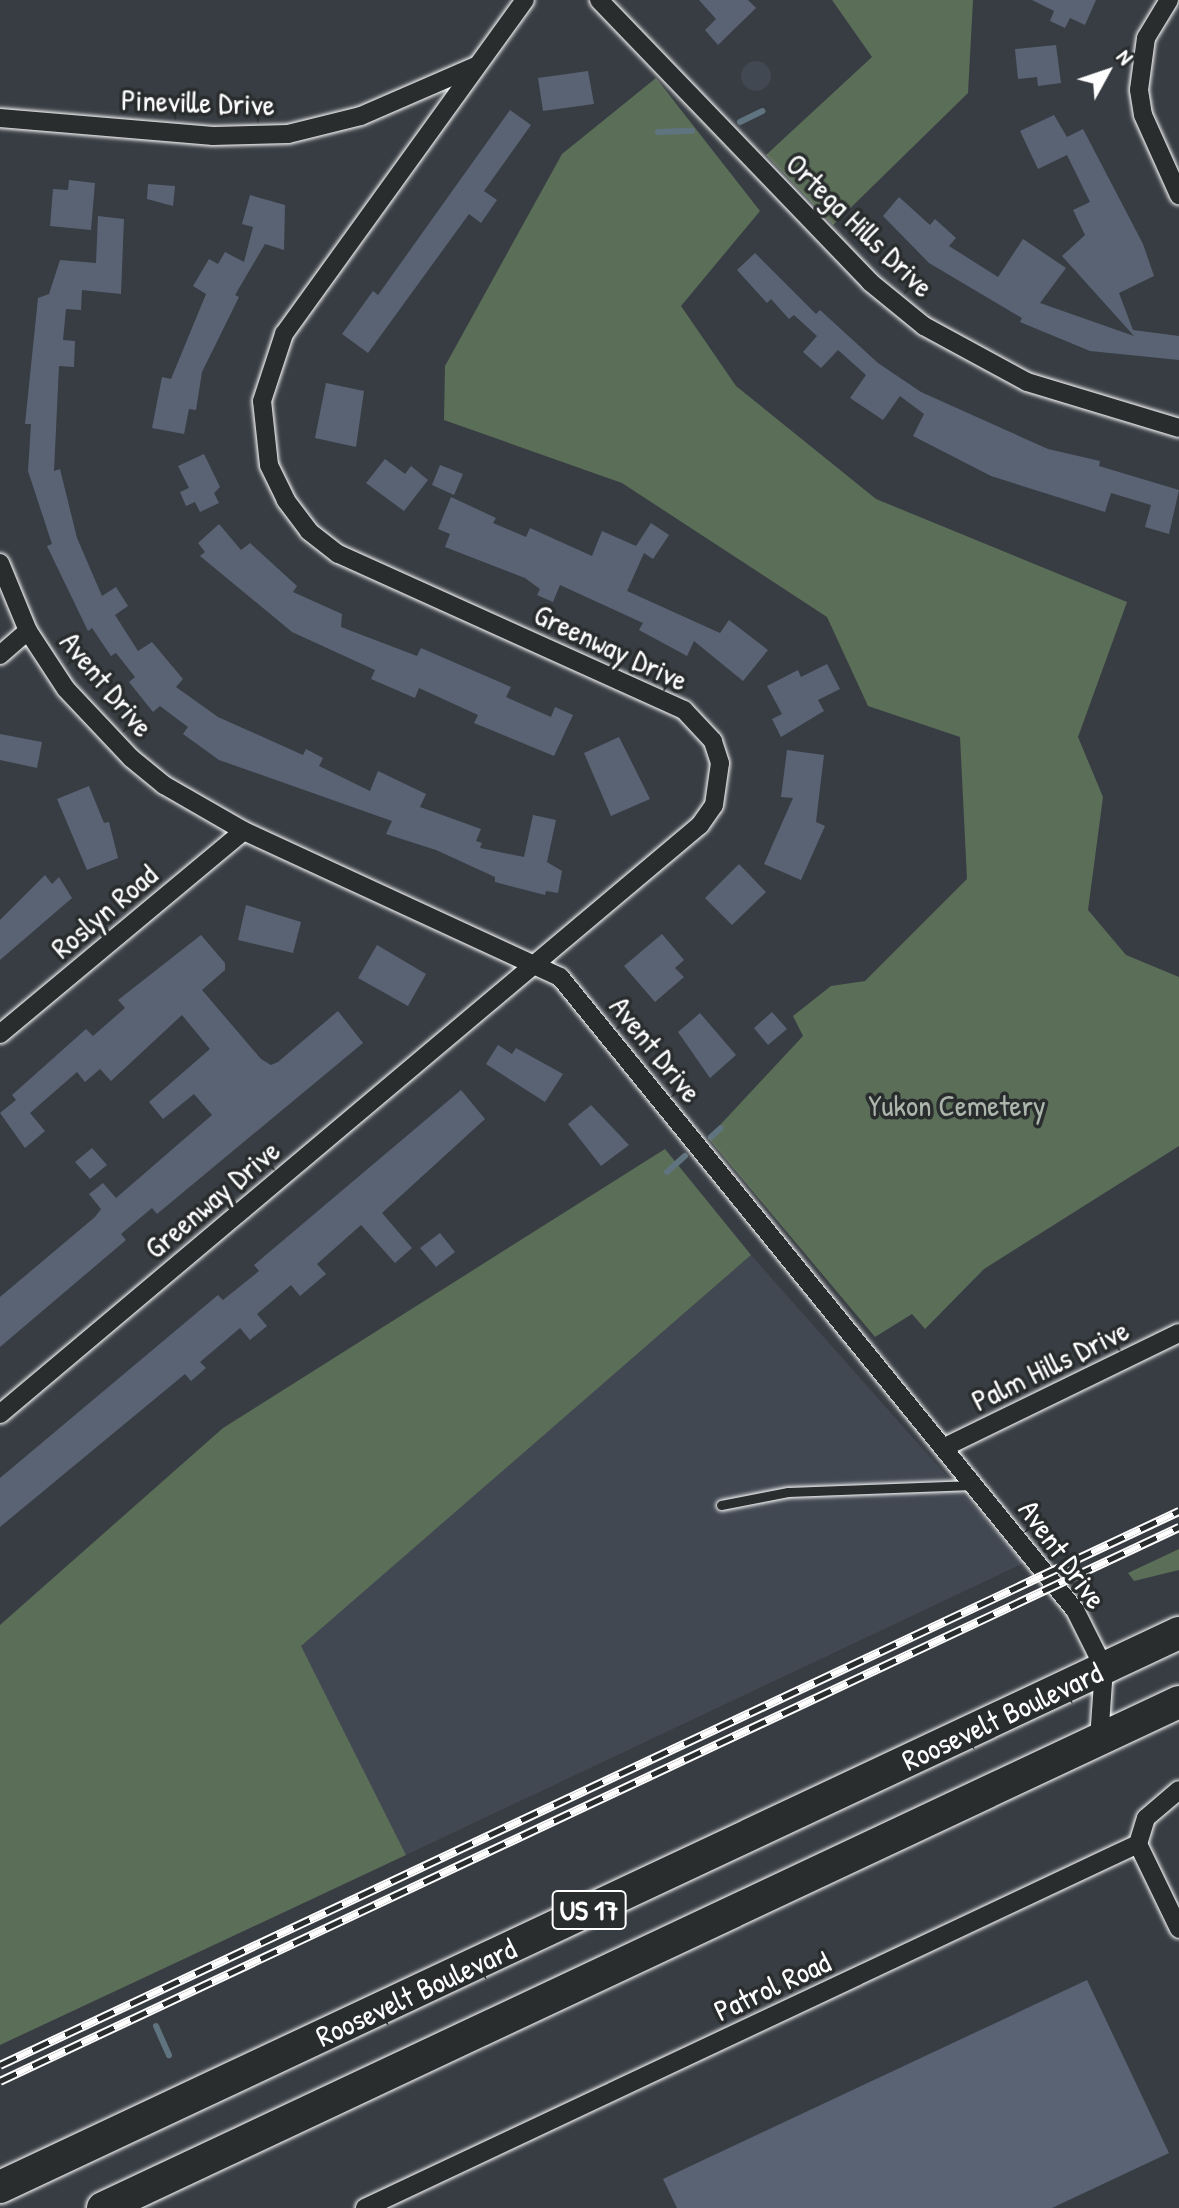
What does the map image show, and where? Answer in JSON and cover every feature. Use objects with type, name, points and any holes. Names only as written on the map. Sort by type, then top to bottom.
[{"type":"highway","name":"Roosevelt Boulevard","points":[[0,2187],[1179,1633]]},
{"type":"highway","name":"Roosevelt Boulevard","points":[[103,2208],[1179,1702]]},
{"type":"street","name":"Greenway Drive","points":[[0,1414],[700,825],[719,788],[720,763],[713,741],[684,710],[338,554],[309,531],[286,500],[269,465],[262,431],[264,391],[284,334],[525,0]]},
{"type":"street","name":"Ortega Hills Drive","points":[[599,0],[870,282],[924,326],[1027,382],[1179,428]]},
{"type":"street","points":[[1169,0],[1146,38],[1139,90],[1143,115],[1179,195]]},
{"type":"street","name":"Pineville Drive","points":[[1,123],[213,136],[288,134],[361,116],[478,65]]},
{"type":"street","name":"Avent Drive","points":[[0,563],[28,631],[66,689],[131,758],[200,809],[560,977],[1075,1610],[1104,1668]]},
{"type":"street","points":[[0,655],[28,631]]},
{"type":"street","name":"Roslyn Road","points":[[0,1034],[244,831]]},
{"type":"street","name":"Palm Hills Drive","points":[[945,1447],[1179,1333]]},
{"type":"street","points":[[1099,1740],[1104,1668]]},
{"type":"street","points":[[1179,1790],[1146,1818],[1138,1844],[1179,1929]]},
{"type":"street","name":"Patrol Road","points":[[365,2208],[1138,1844]]},
{"type":"lane","points":[[721,1505],[788,1492],[976,1485]]},
{"type":"shaded area","points":[[756,61],[767,65],[771,76],[767,87],[756,91],[745,87],[741,76],[745,65]]},
{"type":"shaded area","points":[[751,1255],[1024,1563],[406,1855],[300,1646]]},
{"type":"green space","points":[[832,0],[973,0],[968,93],[833,225],[766,155],[872,57]]},
{"type":"green space","name":"Yukon Cemetery","points":[[656,78],[760,211],[681,306],[736,386],[876,499],[1127,602],[1078,737],[1103,797],[1088,910],[1126,955],[1179,977],[1179,1146],[984,1269],[925,1329],[912,1314],[875,1337],[708,1138],[803,1036],[793,1016],[831,986],[865,981],[967,879],[960,737],[868,706],[827,617],[622,483],[444,420],[445,366],[562,154]]},
{"type":"green space","points":[[665,1149],[751,1255],[301,1646],[406,1855],[0,2045],[0,1625],[223,1428]]},
{"type":"green space","points":[[1179,1549],[1179,1570],[1134,1581],[1128,1573]]},
{"type":"building","points":[[699,0],[748,0],[756,8],[718,45],[705,30],[716,19]]},
{"type":"building","points":[[1032,0],[1096,0],[1085,25],[1070,18],[1065,28],[1050,21],[1054,11]]},
{"type":"building","points":[[1056,45],[1061,83],[1038,86],[1037,77],[1018,79],[1015,49]]},
{"type":"building","points":[[588,71],[594,104],[543,111],[538,78]]},
{"type":"building","points":[[510,110],[531,125],[484,191],[497,200],[481,223],[469,214],[368,353],[342,334],[373,291],[378,295]]},
{"type":"building","points":[[1054,115],[1067,137],[1083,129],[1143,244],[1154,276],[1119,293],[1133,330],[1179,336],[1179,360],[1090,351],[1020,322],[1022,318],[929,263],[883,216],[899,197],[930,225],[935,219],[956,238],[949,246],[998,277],[1023,239],[1066,268],[1040,303],[1134,336],[1062,256],[1085,235],[1073,210],[1090,202],[1067,155],[1038,169],[1020,131]]},
{"type":"building","points":[[69,180],[95,183],[91,230],[50,226],[53,189],[68,190]]},
{"type":"building","points":[[148,184],[175,186],[173,206],[147,199]]},
{"type":"building","points":[[250,195],[285,205],[284,250],[265,244],[235,295],[239,297],[202,372],[196,410],[189,409],[184,434],[152,428],[162,377],[171,379],[206,294],[193,286],[209,259],[218,264],[225,252],[244,262],[253,227],[242,224]]},
{"type":"building","points":[[98,216],[124,219],[121,294],[82,290],[81,310],[66,309],[63,340],[75,341],[74,367],[59,366],[54,471],[60,469],[77,538],[102,596],[116,587],[128,606],[115,615],[138,651],[152,642],[183,679],[176,687],[218,717],[303,755],[306,749],[323,758],[319,766],[370,791],[378,771],[426,794],[420,807],[481,829],[476,841],[482,843],[480,848],[524,857],[533,815],[556,820],[547,862],[562,871],[558,893],[546,891],[545,895],[495,882],[495,877],[436,850],[386,834],[392,821],[219,760],[183,734],[188,727],[160,706],[153,712],[129,682],[135,677],[116,653],[111,656],[92,628],[88,631],[47,546],[52,544],[28,471],[31,424],[25,424],[38,298],[49,294],[60,260],[96,263]]},
{"type":"building","points":[[755,253],[816,314],[820,310],[878,363],[921,392],[1048,449],[1100,461],[1099,466],[1179,490],[1169,534],[1145,527],[1151,505],[1111,493],[1105,512],[991,476],[913,436],[924,414],[900,396],[883,420],[850,398],[866,375],[838,350],[821,368],[803,352],[817,336],[794,315],[789,319],[771,299],[767,303],[737,270]]},
{"type":"building","points":[[326,383],[364,391],[356,447],[315,438]]},
{"type":"building","points":[[204,454],[220,487],[214,493],[219,503],[200,512],[195,502],[186,506],[180,492],[189,488],[178,466]]},
{"type":"building","points":[[385,459],[405,474],[411,466],[428,480],[404,511],[366,483]]},
{"type":"building","points":[[440,465],[463,474],[454,495],[432,485]]},
{"type":"building","points":[[451,497],[496,518],[493,523],[526,537],[530,528],[592,556],[602,531],[636,546],[651,523],[669,535],[653,559],[644,553],[627,591],[720,633],[729,620],[768,650],[743,681],[694,641],[687,656],[639,630],[643,623],[560,585],[553,602],[537,595],[540,589],[525,578],[445,547],[450,534],[438,529]]},
{"type":"building","points":[[219,524],[241,550],[250,543],[297,586],[293,592],[342,614],[341,627],[417,656],[421,648],[511,687],[506,697],[551,717],[555,707],[573,715],[554,756],[474,723],[478,715],[419,688],[415,698],[371,679],[375,670],[292,632],[200,556],[205,552],[198,543]]},
{"type":"building","points":[[827,664],[840,689],[818,700],[824,711],[781,737],[772,719],[782,714],[767,686],[798,670],[801,677]]},
{"type":"building","points":[[0,734],[42,742],[37,768],[0,760]]},
{"type":"building","points":[[619,737],[650,799],[611,816],[584,753]]},
{"type":"building","points":[[787,750],[824,755],[816,822],[825,826],[801,880],[764,864],[793,798],[781,797]]},
{"type":"building","points":[[89,786],[104,823],[109,822],[118,858],[87,870],[57,799]]},
{"type":"building","points":[[739,864],[766,892],[732,925],[705,898]]},
{"type":"building","points":[[45,875],[52,884],[59,877],[72,898],[0,960],[0,920]]},
{"type":"building","points":[[246,905],[301,922],[293,953],[238,940]]},
{"type":"building","points":[[662,934],[684,960],[675,968],[684,977],[655,1002],[624,966]]},
{"type":"building","points":[[201,935],[225,963],[225,970],[202,990],[261,1059],[271,1065],[278,1062],[338,1011],[363,1043],[157,1214],[152,1208],[121,1234],[126,1240],[0,1347],[0,1297],[95,1217],[101,1209],[89,1194],[103,1183],[116,1198],[212,1115],[194,1094],[163,1119],[149,1102],[210,1049],[182,1015],[111,1081],[100,1069],[85,1082],[77,1072],[30,1113],[45,1131],[25,1148],[0,1113],[16,1100],[12,1095],[86,1029],[93,1036],[125,1008],[118,1000]]},
{"type":"building","points":[[377,945],[426,974],[408,1006],[358,978]]},
{"type":"building","points":[[772,1012],[787,1029],[768,1045],[754,1028]]},
{"type":"building","points":[[700,1013],[736,1055],[710,1078],[678,1032]]},
{"type":"building","points":[[498,1045],[512,1054],[516,1048],[563,1074],[545,1102],[486,1064]]},
{"type":"building","points":[[461,1090],[485,1119],[382,1213],[412,1248],[395,1263],[361,1225],[317,1264],[326,1274],[300,1296],[291,1285],[257,1314],[267,1326],[250,1340],[240,1328],[200,1362],[206,1368],[191,1381],[185,1374],[0,1527],[0,1478],[218,1295],[223,1300],[259,1271],[254,1265]]},
{"type":"building","points":[[591,1105],[629,1145],[601,1166],[568,1124]]},
{"type":"building","points":[[92,1148],[107,1165],[90,1179],[75,1162]]},
{"type":"building","points":[[440,1233],[455,1252],[436,1267],[420,1248]]},
{"type":"building","points":[[1087,1980],[1169,2153],[1052,2208],[677,2208],[663,2179]]},
{"type":"waterway","points":[[740,122],[763,111]]},
{"type":"waterway","points":[[658,132],[692,131]]},
{"type":"waterway","points":[[711,1137],[721,1128]]},
{"type":"waterway","points":[[667,1172],[685,1156]]},
{"type":"waterway","points":[[156,2026],[169,2055]]},
{"type":"railway","points":[[0,2065],[1179,1511]]},
{"type":"railway","points":[[0,2081],[1179,1527]]}]
